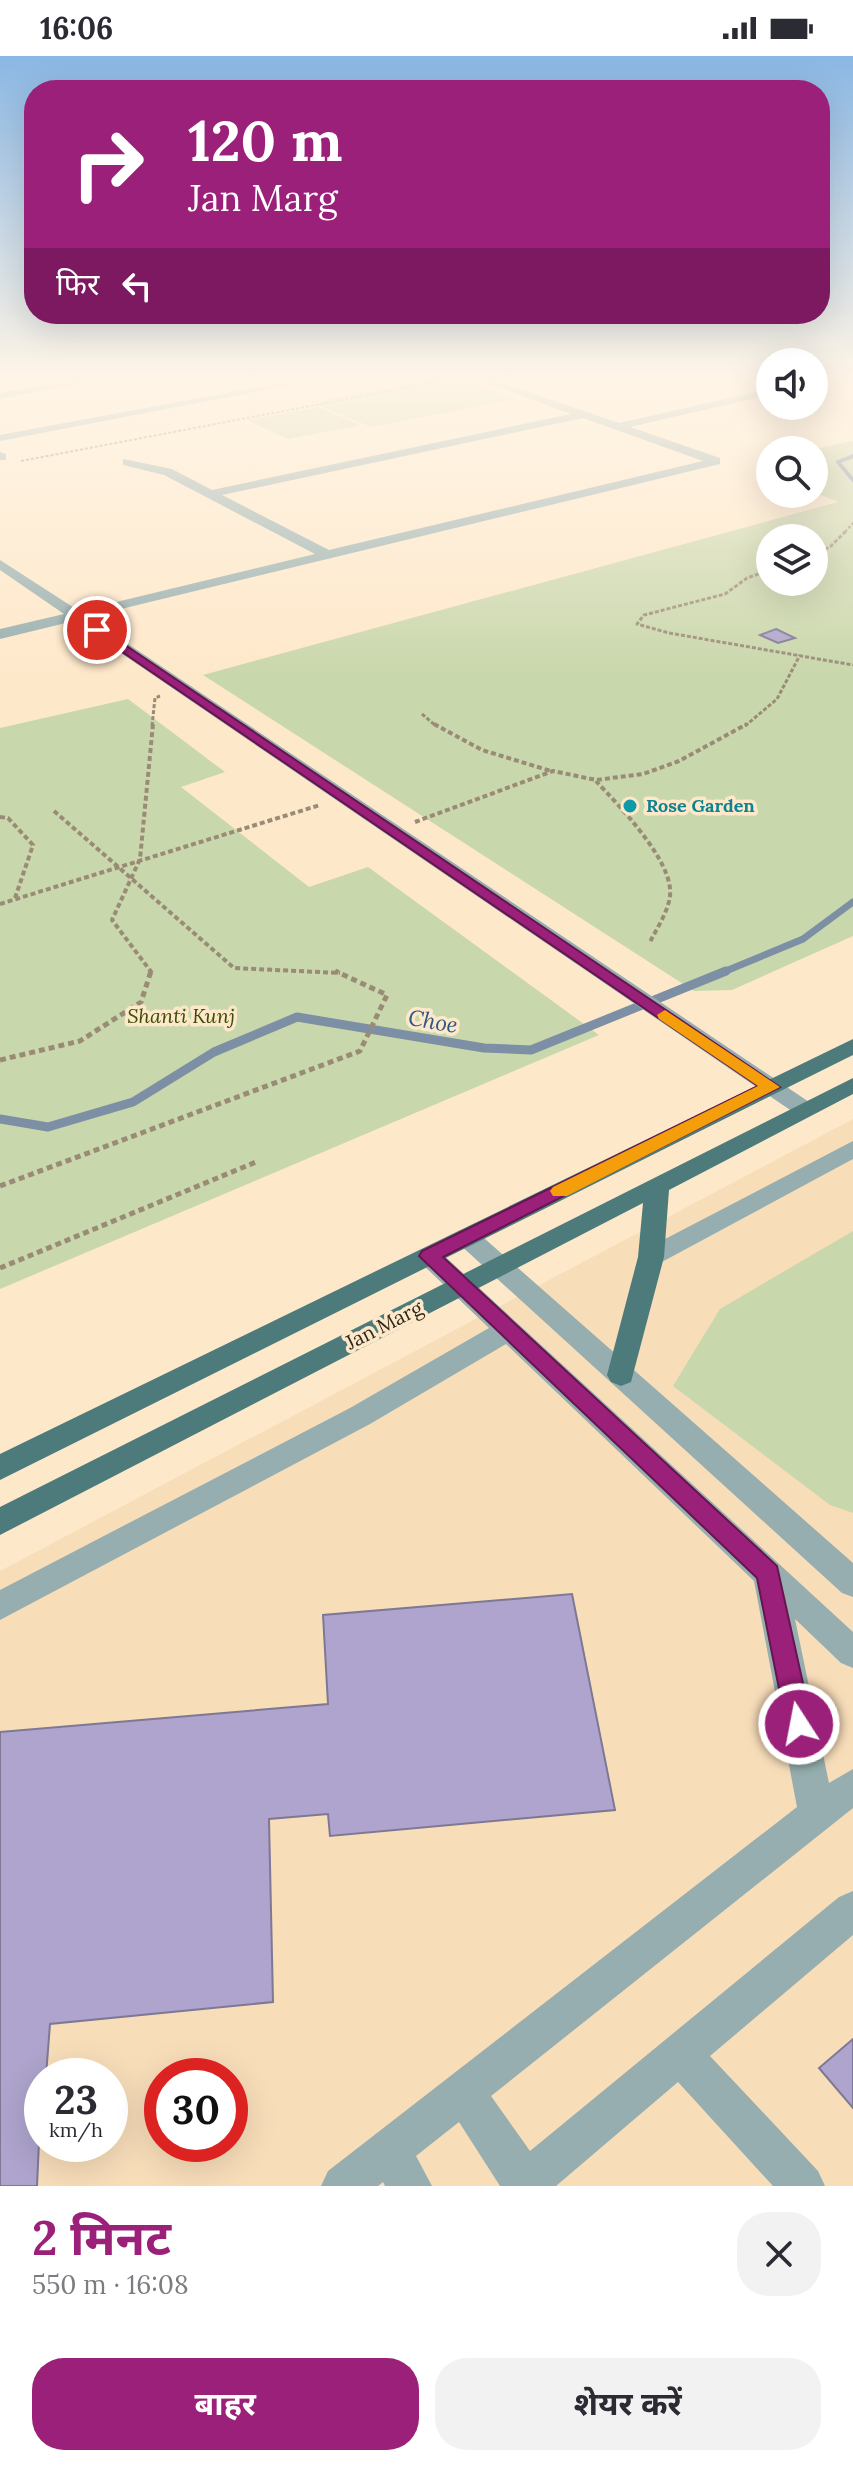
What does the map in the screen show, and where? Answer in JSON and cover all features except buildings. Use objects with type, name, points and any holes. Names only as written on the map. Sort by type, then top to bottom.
[{"type":"main road","name":"Jan Marg","points":[[0,1468],[853,1046]]},
{"type":"main road","name":"Jan Marg","points":[[0,1522],[853,1085]]},
{"type":"main road","points":[[621,1375],[651,1257],[657,1185]]},
{"type":"street","points":[[179,477],[327,555]]},
{"type":"street","points":[[211,494],[289,477]]},
{"type":"street","points":[[0,634],[648,477]]},
{"type":"street","points":[[0,564],[804,1109]]},
{"type":"street","points":[[651,1257],[853,1149]]},
{"type":"street","points":[[467,1237],[853,1583]]},
{"type":"street","points":[[429,1256],[853,1653]]},
{"type":"street","points":[[0,1606],[360,1416],[508,1330]]},
{"type":"street","points":[[816,1550],[853,1561]]},
{"type":"street","points":[[769,1574],[817,1815]]},
{"type":"street","points":[[343,2186],[399,2169],[463,2092],[853,1786]]},
{"type":"street","points":[[463,2092],[526,2185],[853,1910]]},
{"type":"street","points":[[680,2054],[803,2186]]},
{"type":"path","points":[[828,549],[853,523]]},
{"type":"path","points":[[756,575],[725,594],[644,615],[637,624],[669,633],[853,665]]},
{"type":"path","points":[[422,714],[437,728],[462,741],[553,771],[596,780],[643,774],[679,761],[741,729],[777,699],[800,655]]},
{"type":"path","points":[[0,1060],[80,1041],[141,1002],[152,972],[112,920],[140,859],[155,698],[183,688]]},
{"type":"path","points":[[393,830],[553,771]]},
{"type":"path","points":[[596,780],[626,813],[667,877],[671,894],[650,942]]},
{"type":"path","points":[[0,904],[345,798]]},
{"type":"path","points":[[0,1186],[360,1051],[387,995],[334,970],[234,968],[120,865],[54,811]]},
{"type":"path","points":[[0,817],[8,818],[33,845],[15,898]]},
{"type":"path","points":[[0,1268],[256,1162]]},
{"type":"shaded area","points":[[853,1119],[853,2186],[0,2186],[0,1571]]},
{"type":"green space","name":"Rose Garden","points":[[828,477],[853,477],[853,936],[732,990],[694,991],[203,675],[756,524],[756,596],[828,596],[828,524],[757,524],[816,508],[828,508],[828,505],[838,502],[828,498]]},
{"type":"green space","name":"Shanti Kunj","points":[[128,699],[225,772],[181,787],[309,887],[368,867],[599,1035],[0,1289],[0,728]]},
{"type":"green space","points":[[853,1231],[853,1513],[830,1505],[673,1386],[720,1309]]},
{"type":"waterway","name":"Choe","points":[[721,973],[803,939],[853,902]]},
{"type":"waterway","name":"Choe","points":[[0,1119],[48,1127],[133,1102],[214,1052],[297,1017],[484,1048],[531,1050],[726,971]]},
{"type":"slow traffic","points":[[560,1191],[771,1087],[665,1015]]},
{"type":"place","name":"Rose Garden","points":[[630,806]]},
{"type":"route","points":[[97,630],[771,1087],[429,1256],[769,1574],[799,1724]]}]
